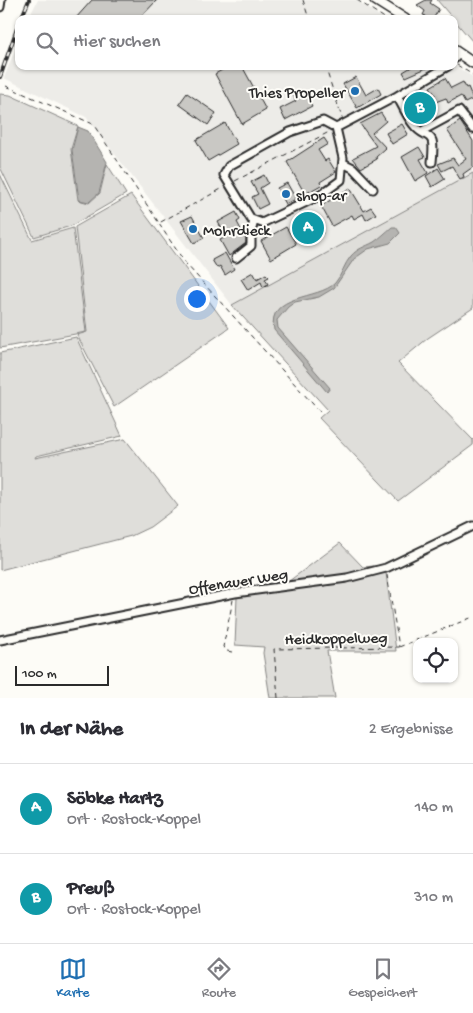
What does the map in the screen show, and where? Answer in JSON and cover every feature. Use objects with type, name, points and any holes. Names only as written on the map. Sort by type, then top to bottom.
[{"type":"main road","points":[[375,0],[399,15]]},
{"type":"main road","points":[[458,58],[473,63]]},
{"type":"street","points":[[0,7],[1,0]]},
{"type":"street","points":[[336,128],[441,70]]},
{"type":"street","points":[[397,96],[414,126],[430,135],[434,145],[432,162]]},
{"type":"street","points":[[422,131],[457,111],[462,113],[473,129]]},
{"type":"street","points":[[323,121],[336,128],[343,164],[341,180],[319,196],[262,224],[251,220],[228,185],[224,175],[229,166],[290,132],[323,121]]},
{"type":"street","points":[[343,164],[353,168],[373,190]]},
{"type":"street","points":[[236,258],[251,246],[254,221]]},
{"type":"street","name":"Offenauer Weg","points":[[0,640],[234,594],[347,578],[386,568],[473,526]]},
{"type":"path","points":[[303,0],[309,15]]},
{"type":"path","points":[[358,0],[380,15]]},
{"type":"path","points":[[458,59],[473,75]]},
{"type":"path","points":[[326,70],[344,124]]},
{"type":"path","points":[[6,86],[94,124],[186,264],[321,414]]},
{"type":"path","points":[[159,223],[336,128]]},
{"type":"path","name":"Heidkoppelweg","points":[[386,568],[399,647]]},
{"type":"path","points":[[232,652],[226,651],[223,647],[234,594]]},
{"type":"path","name":"Heidkoppelweg","points":[[278,698],[274,649],[399,647],[473,616]]},
{"type":"shaded area","points":[[38,0],[356,0],[378,15],[30,15]]},
{"type":"shaded area","points":[[437,0],[473,0],[473,42],[458,24],[458,15],[450,15]]},
{"type":"shaded area","points":[[15,49],[15,70],[458,70],[458,68],[473,77],[473,173],[232,305],[86,117],[4,78]]},
{"type":"shaded area","points":[[0,94],[10,95],[78,126],[71,149],[78,200],[89,203],[100,193],[107,164],[126,194],[71,226],[34,237],[0,167]]},
{"type":"shaded area","points":[[78,127],[88,131],[107,162],[99,193],[89,202],[79,200],[72,150]]},
{"type":"shaded area","points":[[473,173],[473,308],[428,338],[398,363],[473,440],[473,445],[398,501],[319,418],[328,410],[232,305]]},
{"type":"shaded area","points":[[0,174],[32,240],[73,228],[86,332],[0,348]]},
{"type":"shaded area","points":[[131,195],[229,328],[114,407],[77,335],[87,332],[75,227]]},
{"type":"shaded area","points":[[392,227],[396,227],[400,233],[390,243],[368,249],[354,259],[334,288],[319,297],[295,302],[277,320],[278,328],[330,388],[327,392],[274,330],[274,318],[278,309],[286,303],[318,292],[335,283],[354,253],[374,242]]},
{"type":"shaded area","points":[[76,337],[122,436],[36,456],[35,458],[125,439],[178,506],[150,527],[131,536],[0,570],[0,353]]},
{"type":"shaded area","points":[[340,543],[363,567],[385,565],[396,651],[327,651],[335,698],[270,698],[263,653],[264,647],[235,645],[237,597],[285,584]]},
{"type":"building","points":[[92,0],[157,0],[143,15],[79,15]]},
{"type":"building","points":[[426,0],[432,0],[430,3],[439,9],[435,15],[423,15],[425,11],[417,5]]},
{"type":"building","points":[[222,70],[244,70],[266,110],[242,124],[215,74]]},
{"type":"building","points":[[406,70],[422,70],[406,77],[403,72]]},
{"type":"building","name":"Thies Propeller","points":[[356,77],[366,95],[378,88],[381,94],[357,108],[343,84]]},
{"type":"building","points":[[445,78],[451,88],[463,82],[466,88],[468,87],[473,99],[465,103],[461,96],[448,103],[446,98],[426,108],[429,112],[419,118],[413,108],[435,95],[430,87]]},
{"type":"building","points":[[303,90],[312,106],[285,120],[280,109],[296,101],[293,95]]},
{"type":"building","points":[[187,93],[216,113],[208,125],[179,104]]},
{"type":"building","points":[[381,113],[386,121],[372,133],[386,148],[376,157],[377,159],[361,168],[353,158],[376,146],[360,124]]},
{"type":"building","points":[[460,121],[473,141],[473,167],[463,174],[464,177],[460,179],[452,166],[442,171],[438,164],[453,158],[458,165],[466,159],[447,130]]},
{"type":"building","points":[[225,123],[237,144],[208,161],[196,140]]},
{"type":"building","points":[[402,124],[408,134],[392,144],[386,133]]},
{"type":"building","points":[[324,138],[328,144],[318,150],[325,161],[328,159],[336,172],[320,182],[321,185],[305,194],[287,162]]},
{"type":"building","points":[[419,147],[425,157],[420,159],[428,173],[415,181],[402,157]]},
{"type":"building","points":[[438,168],[445,179],[432,187],[426,176]]},
{"type":"building","points":[[264,175],[268,183],[260,188],[268,204],[258,209],[252,197],[258,194],[251,182]]},
{"type":"building","name":"shop-ar","points":[[287,183],[296,199],[286,204],[277,188]]},
{"type":"building","points":[[350,188],[364,211],[371,207],[376,214],[366,220],[363,214],[354,219],[352,215],[332,226],[321,206]]},
{"type":"building","points":[[236,212],[240,220],[237,222],[246,239],[246,243],[229,256],[220,240],[226,237],[218,222]]},
{"type":"building","points":[[312,213],[323,233],[306,243],[294,222]]},
{"type":"building","name":"Mohrdieck","points":[[192,216],[204,238],[194,243],[181,221]]},
{"type":"building","points":[[286,227],[296,244],[271,259],[261,241]]},
{"type":"building","points":[[225,253],[234,269],[225,275],[220,266],[217,268],[212,260]]},
{"type":"building","points":[[253,272],[257,279],[266,274],[269,277],[265,279],[268,284],[263,287],[261,282],[248,290],[241,279]]},
{"type":"railway","points":[[23,15],[29,0]]},
{"type":"railway","points":[[0,77],[15,34]]},
{"type":"place","name":"Thies Propeller","points":[[355,91]]},
{"type":"place","name":"Preuß","points":[[420,108]]},
{"type":"place","name":"shop-ar","points":[[286,194]]},
{"type":"place","name":"Söbke Hartz","points":[[308,228]]},
{"type":"place","name":"Mohrdieck","points":[[193,229]]}]
